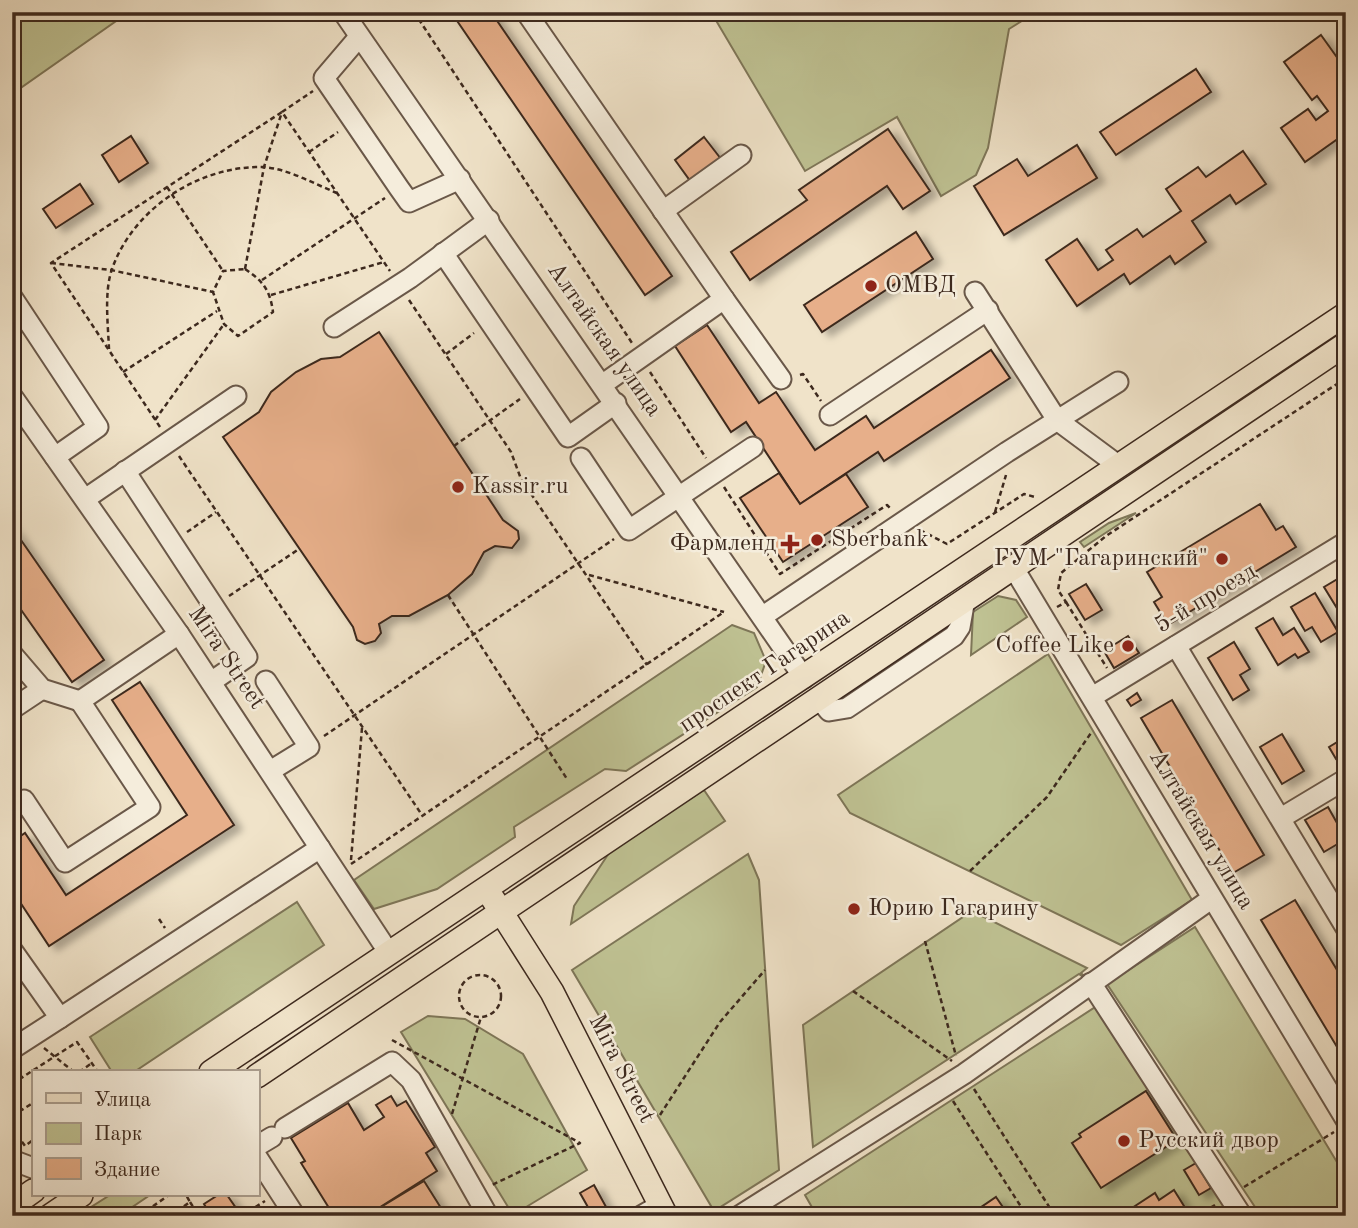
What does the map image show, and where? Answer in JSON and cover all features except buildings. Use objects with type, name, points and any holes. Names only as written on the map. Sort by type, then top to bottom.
[{"type":"main road","name":"проспект Гагарина","points":[[214,1070],[1346,314]]},
{"type":"main road","points":[[259,1075],[1346,344]]},
{"type":"main road","points":[[1000,547],[1013,567]]},
{"type":"main road","name":"Алтайская улица","points":[[804,678],[819,699]]},
{"type":"main road","name":"Mira Street","points":[[486,889],[552,992],[656,1212]]},
{"type":"main road","points":[[12,1206],[32,1193]]},
{"type":"main road","points":[[50,1216],[80,1196]]},
{"type":"street","name":"Алтайская улица","points":[[343,12],[804,678]]},
{"type":"street","points":[[526,12],[781,379]]},
{"type":"street","points":[[359,37],[324,78],[399,188],[409,202],[460,179]]},
{"type":"street","points":[[663,212],[741,155]]},
{"type":"street","points":[[334,327],[400,285],[489,220]]},
{"type":"street","points":[[443,253],[568,437],[616,403]]},
{"type":"street","points":[[975,292],[1057,419],[1119,466]]},
{"type":"street","points":[[12,298],[98,426],[55,457]]},
{"type":"street","points":[[603,384],[724,299]]},
{"type":"street","points":[[830,415],[988,310]]},
{"type":"street","points":[[763,616],[1057,419],[1118,382]]},
{"type":"street","name":"Mira Street","points":[[12,396],[179,634],[389,953]]},
{"type":"street","points":[[85,499],[236,397]]},
{"type":"street","points":[[580,458],[629,530],[753,447]]},
{"type":"street","points":[[125,471],[247,657],[211,682]]},
{"type":"street","name":"5-й проезд","points":[[1092,697],[1346,542]]},
{"type":"street","name":"Алтайская улица","points":[[1013,567],[1211,900],[1342,1107]]},
{"type":"street","points":[[80,701],[179,634]]},
{"type":"street","points":[[1176,646],[1346,928]]},
{"type":"street","points":[[12,654],[42,690],[80,701],[150,807],[65,862],[24,800],[12,807]]},
{"type":"street","points":[[266,681],[309,747],[270,771]]},
{"type":"street","points":[[12,709],[42,690]]},
{"type":"street","points":[[1281,818],[1346,779]]},
{"type":"street","points":[[12,1049],[320,848]]},
{"type":"street","points":[[739,1216],[964,1074],[1211,900]]},
{"type":"street","points":[[12,950],[60,1018]]},
{"type":"street","points":[[1091,983],[1242,1216]]},
{"type":"street","points":[[272,1137],[392,1062],[411,1080],[488,1216]]},
{"type":"street","points":[[12,1160],[32,1168]]},
{"type":"street","points":[[259,1160],[295,1216]]},
{"type":"path","points":[[414,12],[780,574],[887,505],[904,522],[947,544],[1024,494],[1039,498]]},
{"type":"path","points":[[51,263],[328,82]]},
{"type":"path","points":[[282,112],[511,452],[521,479],[647,665]]},
{"type":"path","points":[[245,269],[264,167],[282,112]]},
{"type":"path","points":[[309,152],[355,121]]},
{"type":"path","points":[[109,350],[107,313],[111,270],[133,226],[171,193],[229,169],[264,167],[296,176],[337,193]]},
{"type":"path","points":[[167,187],[223,271]]},
{"type":"path","points":[[262,281],[399,188]]},
{"type":"path","points":[[271,295],[384,262]]},
{"type":"path","points":[[51,263],[111,270],[213,292]]},
{"type":"path","points":[[51,263],[422,816]]},
{"type":"path","points":[[245,269],[262,281],[271,295],[273,312],[238,335],[224,324],[217,312],[213,292],[223,271],[245,269]]},
{"type":"path","points":[[123,372],[217,312]]},
{"type":"path","points":[[446,354],[490,322]]},
{"type":"path","points":[[155,420],[224,324]]},
{"type":"path","points":[[781,379],[803,374],[830,415]]},
{"type":"path","points":[[1115,683],[1058,590],[1061,573],[1106,536],[1346,378]]},
{"type":"path","points":[[454,446],[535,388]]},
{"type":"path","points":[[995,512],[1006,476],[1007,452]]},
{"type":"path","points":[[172,542],[216,512]]},
{"type":"path","points":[[309,747],[629,530]]},
{"type":"path","points":[[214,606],[299,549]]},
{"type":"path","points":[[362,726],[351,864],[724,612],[587,574]]},
{"type":"path","points":[[448,595],[567,779]]},
{"type":"path","points":[[1043,616],[1066,602]]},
{"type":"path","points":[[970,871],[1047,797],[1103,716]]},
{"type":"path","points":[[853,991],[958,1065],[925,941]]},
{"type":"path","points":[[660,1115],[720,1022],[765,970]]},
{"type":"path","points":[[476,974],[495,980],[501,997],[495,1011],[481,1017],[470,1015],[462,1007],[458,996],[460,986],[476,974]]},
{"type":"path","points":[[444,1136],[481,1017]]},
{"type":"path","points":[[31,1037],[72,1070]]},
{"type":"path","points":[[391,1040],[464,1077],[580,1143],[477,1193]]},
{"type":"path","points":[[33,1070],[76,1042],[97,1070]]},
{"type":"path","points":[[82,1070],[92,1063]]},
{"type":"path","points":[[12,1084],[32,1071]]},
{"type":"path","points":[[964,1074],[1055,1216]]},
{"type":"path","points":[[943,1086],[1027,1216]]},
{"type":"path","points":[[12,1116],[32,1104]]},
{"type":"path","points":[[12,1128],[25,1146],[32,1141]]},
{"type":"path","points":[[1196,1216],[1326,1137]]},
{"type":"path","points":[[241,1216],[280,1192]]},
{"type":"path","points":[[139,1216],[168,1196]]},
{"type":"path","points":[[187,1196],[199,1216]]},
{"type":"path","points":[[170,1216],[190,1202]]},
{"type":"green space","points":[[12,12],[129,12],[12,94]]},
{"type":"green space","points":[[711,12],[1036,12],[1009,29],[988,148],[976,175],[941,196],[897,117],[805,171]]},
{"type":"green space","points":[[1136,513],[1084,547],[1080,542],[1109,523]]},
{"type":"green space","points":[[998,596],[1016,600],[1027,617],[971,655],[973,612]]},
{"type":"green space","points":[[732,625],[754,633],[766,661],[757,687],[626,771],[605,769],[514,827],[515,837],[437,889],[374,909],[354,880]]},
{"type":"green space","points":[[1048,654],[1192,900],[1121,945],[850,813],[838,795]]},
{"type":"green space","points":[[704,790],[725,821],[571,924],[574,906],[613,847]]},
{"type":"green space","points":[[748,854],[759,880],[779,1170],[714,1211],[572,970]]},
{"type":"green space","points":[[297,902],[324,945],[137,1070],[111,1070],[90,1037]]},
{"type":"green space","points":[[972,911],[1087,968],[1081,973],[1091,983],[1079,974],[813,1147],[803,1025]]},
{"type":"green space","points":[[1195,927],[1346,1177],[1346,1216],[1261,1216],[1107,984]]},
{"type":"green space","points":[[1100,1004],[1233,1216],[817,1216],[805,1195]]},
{"type":"green space","points":[[428,1016],[465,1019],[523,1054],[587,1170],[513,1215],[401,1032]]},
{"type":"green space","points":[[108,1196],[149,1196],[119,1216],[77,1216]]},
{"type":"place","name":"ОМВД","points":[[871,286]]},
{"type":"place","name":"Kassir.ru","points":[[458,487]]},
{"type":"place","name":"Sberbank","points":[[817,540]]},
{"type":"place","name":"Фармленд","points":[[790,544]]},
{"type":"place","name":"ГУМ \"Гагаринский\"","points":[[1222,559]]},
{"type":"place","name":"Coffee Like","points":[[1128,646]]},
{"type":"place","name":"Юрию Гагарину","points":[[854,909]]},
{"type":"place","name":"Русский двор","points":[[1124,1141]]}]
